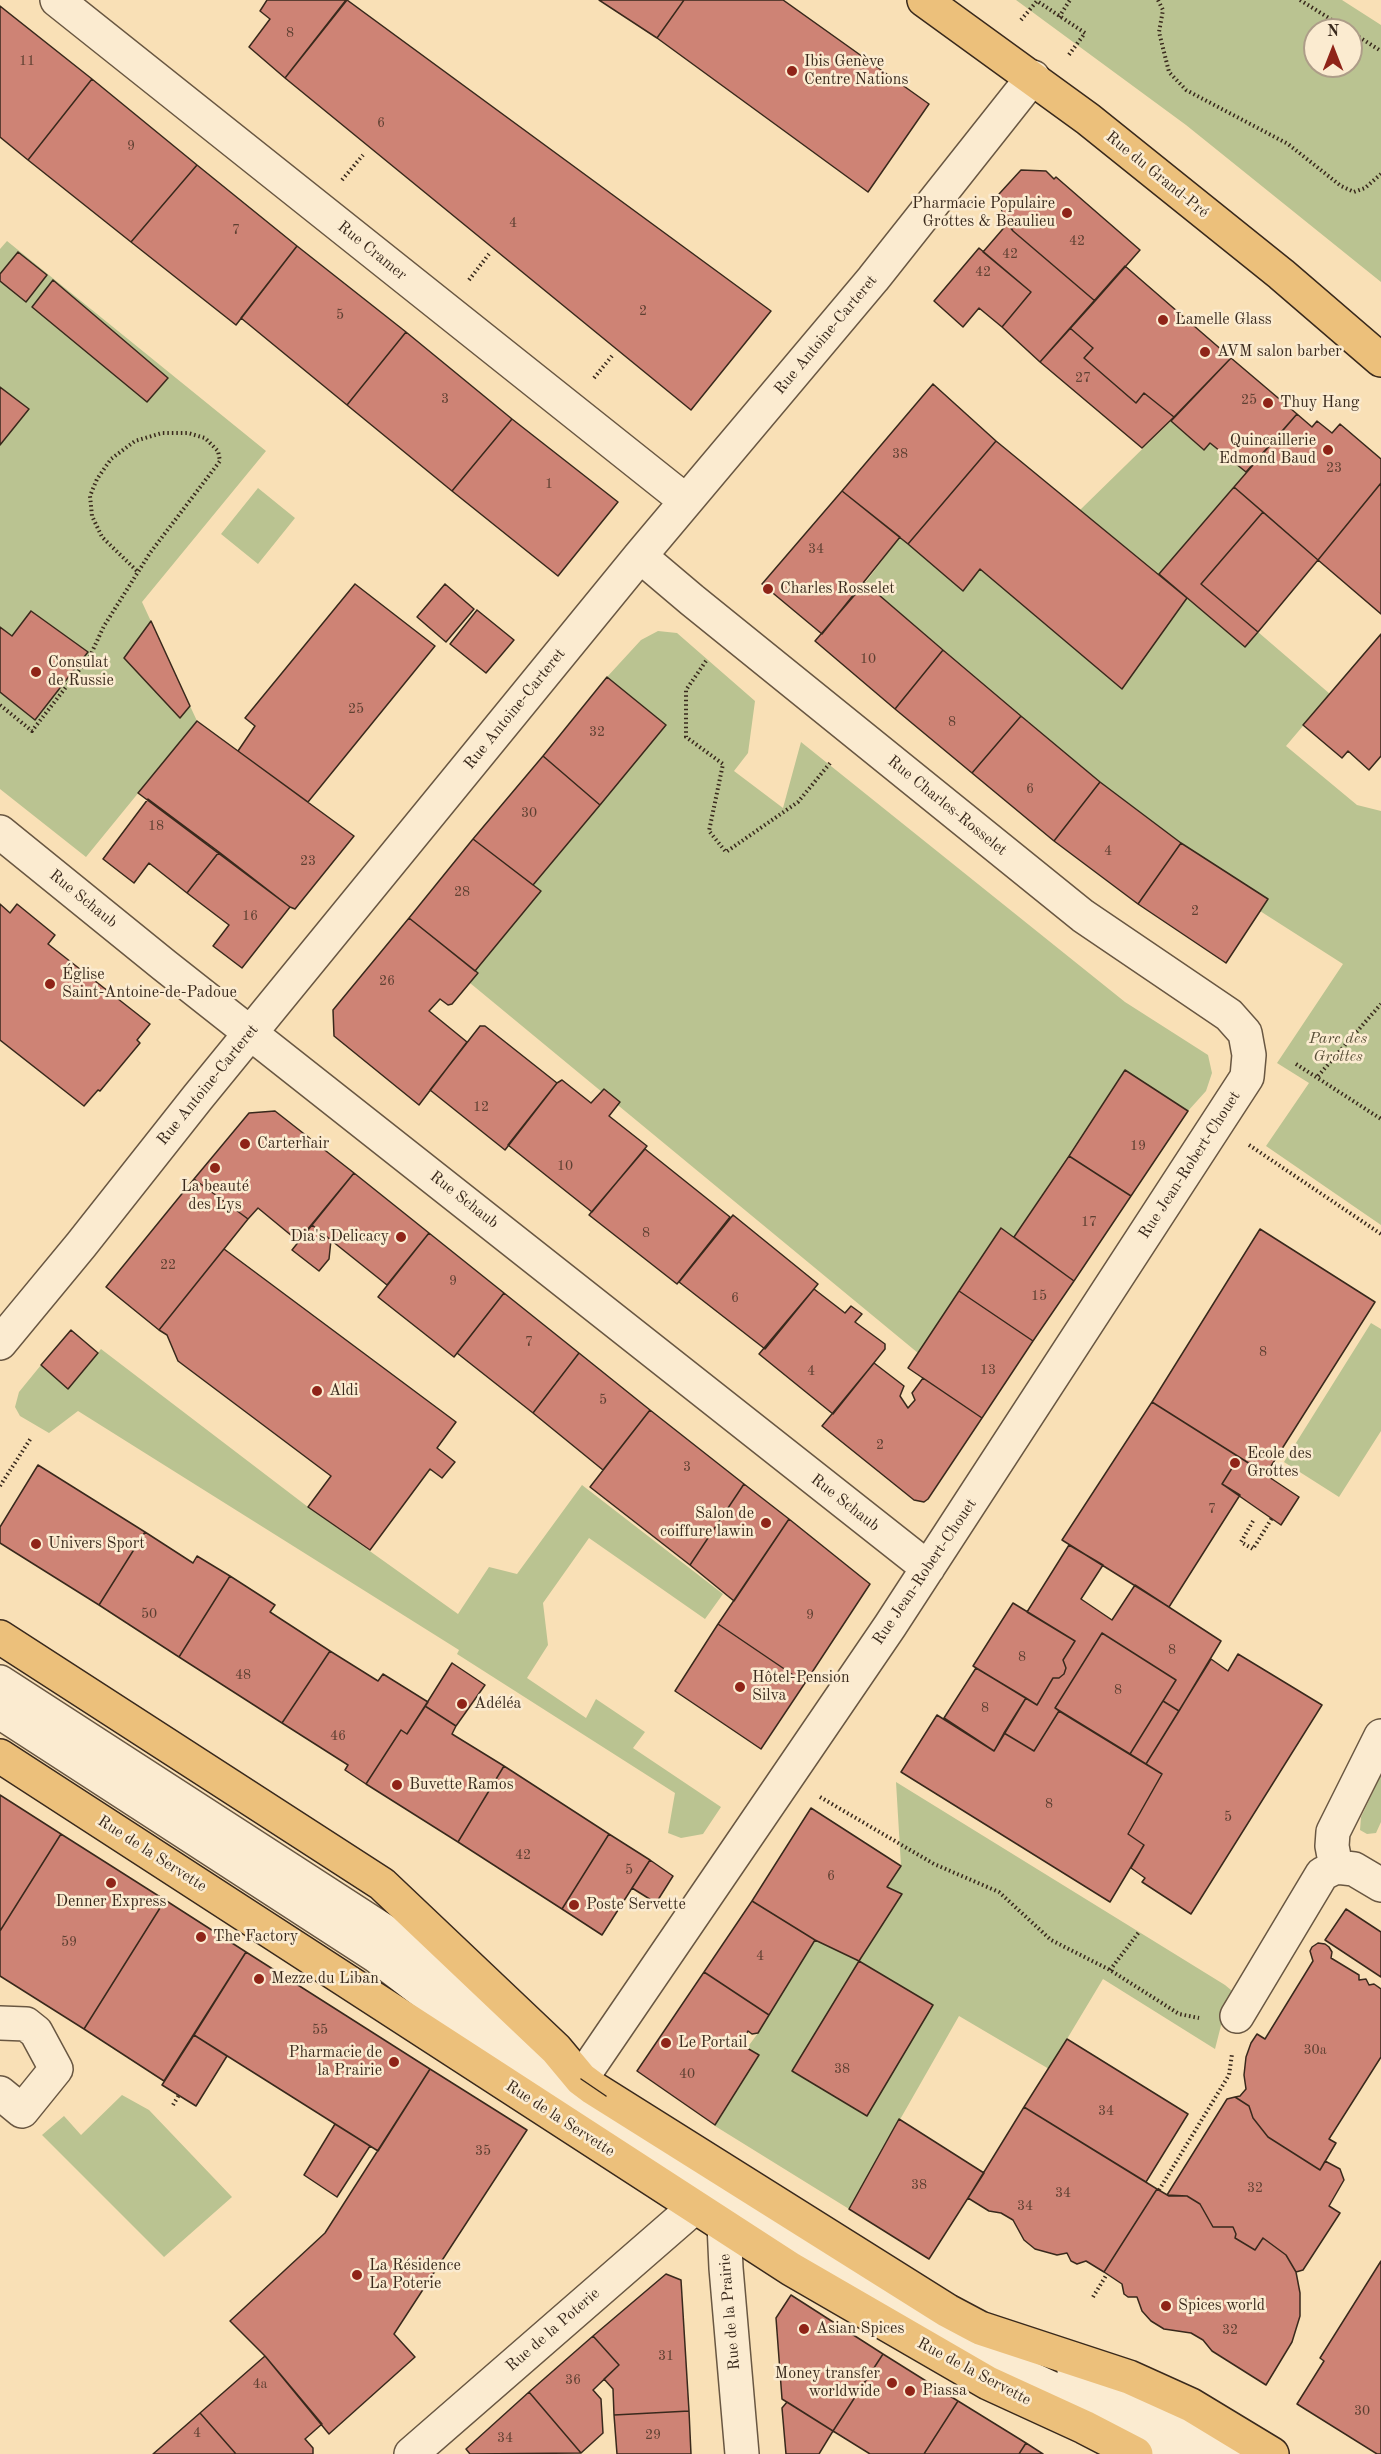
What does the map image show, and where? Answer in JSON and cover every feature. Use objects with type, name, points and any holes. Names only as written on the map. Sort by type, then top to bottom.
[{"type":"main road","name":"Rue du Grand-Pré","points":[[924,0],[1033,77],[1281,274],[1381,360]]},
{"type":"main road","points":[[0,1637],[382,1884],[556,2049],[581,2079],[716,2200],[932,2301],[980,2328],[1129,2377],[1191,2405],[1272,2454]]},
{"type":"main road","name":"Rue de la Servette","points":[[0,1756],[716,2200],[800,2275],[988,2383],[1084,2427],[1136,2454]]},
{"type":"street","name":"Rue Cramer","points":[[57,0],[686,501]]},
{"type":"street","name":"Rue Antoine-Carteret","points":[[0,1342],[640,555],[873,279],[1033,77]]},
{"type":"street","name":"Rue Charles-Rosselet","points":[[640,555],[692,600],[1083,916],[1230,1014],[1245,1034],[1248,1054]]},
{"type":"street","name":"Rue Schaub","points":[[0,832],[928,1568]]},
{"type":"street","name":"Rue Jean-Robert-Chouet","points":[[581,2079],[928,1568],[1246,1077],[1248,1054]]},
{"type":"street","points":[[0,1682],[392,1935],[546,2055],[581,2079]]},
{"type":"street","points":[[0,1712],[368,1950],[421,1988],[553,2091],[716,2200],[957,2344],[1142,2432],[1181,2454]]},
{"type":"street","points":[[1336,1866],[1332,1846],[1333,1832],[1381,1736]]},
{"type":"street","points":[[1237,2016],[1322,1874],[1336,1866],[1354,1869],[1381,1885]]},
{"type":"street","points":[[0,2023],[26,2024],[36,2032],[56,2069],[22,2111],[0,2093]]},
{"type":"street","name":"Rue de la Poterie","points":[[411,2454],[716,2200]]},
{"type":"street","name":"Rue de la Prairie","points":[[716,2200],[742,2454]]},
{"type":"street","points":[[980,2328],[1154,2409],[1228,2454]]},
{"type":"path","points":[[1059,16],[1070,0]]},
{"type":"path","points":[[1158,0],[1163,9],[1159,32],[1169,72],[1186,90],[1288,144],[1341,186],[1354,192],[1365,188],[1381,174]]},
{"type":"path","points":[[1300,0],[1329,18]]},
{"type":"path","points":[[1021,20],[1036,1],[1085,33],[1068,56]]},
{"type":"path","points":[[1363,39],[1381,51]]},
{"type":"path","points":[[336,188],[363,156]]},
{"type":"path","points":[[462,289],[489,254]]},
{"type":"path","points":[[592,380],[612,356]]},
{"type":"path","points":[[0,705],[32,731],[90,656],[104,626],[138,572],[220,461],[218,451],[205,438],[188,433],[162,433],[135,441],[111,459],[97,479],[90,496],[92,516],[102,537],[138,572]]},
{"type":"path","points":[[711,652],[686,690],[686,737],[723,764],[709,831],[726,852],[798,802],[835,757]]},
{"type":"path","points":[[1318,1076],[1381,1004]]},
{"type":"path","points":[[1296,1064],[1318,1076],[1381,1119]]},
{"type":"path","points":[[1244,1142],[1381,1234]]},
{"type":"path","points":[[0,1486],[31,1438]]},
{"type":"path","points":[[1253,1521],[1241,1542],[1253,1549],[1272,1518]]},
{"type":"path","points":[[812,1792],[934,1864],[999,1893],[1051,1940],[1110,1970],[1179,2014],[1203,2019],[1237,2016],[1229,2075],[1159,2190]]},
{"type":"path","points":[[1110,1970],[1139,1932]]},
{"type":"path","points":[[173,2105],[179,2095]]},
{"type":"path","points":[[1093,2297],[1107,2274]]},
{"type":"green space","points":[[1016,0],[1342,0],[1381,25],[1381,282],[1186,125]]},
{"type":"green space","points":[[7,241],[266,451],[142,602],[197,721],[86,857],[0,789],[0,249]]},
{"type":"green space","points":[[1171,421],[1203,450],[1210,443],[1246,472],[1159,574],[1080,510]]},
{"type":"green space","points":[[258,488],[295,518],[258,564],[221,534]]},
{"type":"green space","name":"Parc des Grottes","points":[[900,537],[980,569],[1122,689],[1187,598],[1245,647],[1258,632],[1330,694],[1286,746],[1357,805],[1381,811],[1381,1225],[1266,1146],[1309,1083],[1277,1063],[1343,964],[1260,911],[1267,899],[1181,843],[1100,782],[865,583]]},
{"type":"green space","points":[[658,631],[677,633],[755,701],[748,753],[734,771],[783,808],[801,742],[1125,1002],[1208,1055],[1212,1073],[1206,1091],[1188,1111],[1125,1070],[1014,1237],[1001,1228],[918,1353],[470,983],[478,973],[475,971],[541,891],[533,885],[666,725],[607,677],[641,640]]},
{"type":"green space","points":[[1371,1323],[1381,1329],[1381,1431],[1339,1497],[1284,1462]]},
{"type":"green space","points":[[101,1349],[308,1507],[458,1614],[489,1567],[517,1574],[582,1485],[723,1594],[705,1619],[589,1538],[543,1603],[548,1645],[527,1678],[586,1718],[596,1699],[645,1732],[633,1748],[721,1807],[703,1834],[681,1838],[668,1833],[675,1793],[457,1654],[459,1650],[78,1411],[49,1433],[20,1416],[15,1407],[19,1392],[41,1365],[68,1388]]},
{"type":"green space","points":[[1381,1775],[1381,1822],[1376,1833],[1367,1834],[1360,1830],[1361,1817]]},
{"type":"green space","points":[[896,1782],[1225,1985],[1237,1995],[1226,2006],[1215,2049],[1103,1979],[1049,2069],[959,2016],[849,2209],[715,2126],[759,2056],[747,2048],[815,1940],[859,1960],[901,1894],[887,1887],[901,1866]]},
{"type":"green space","points":[[122,2095],[149,2110],[232,2197],[164,2257],[42,2135],[64,2116],[81,2135]]},
{"type":"building","points":[[267,0],[346,0],[285,78],[249,47],[270,19],[260,11]]},
{"type":"building","points":[[347,0],[771,311],[691,410],[285,78]]},
{"type":"building","points":[[599,0],[684,0],[657,38]]},
{"type":"building","name":"Ibis Genève Centre Nations","points":[[684,0],[783,0],[929,104],[868,192],[657,38]]},
{"type":"building","points":[[0,6],[92,79],[28,160],[0,137]]},
{"type":"building","points":[[92,79],[197,165],[131,242],[28,160]]},
{"type":"building","points":[[197,165],[297,246],[236,325],[131,242]]},
{"type":"building","points":[[1021,170],[1046,171],[1054,179],[1056,177],[1140,250],[1095,301],[1013,231],[1003,218],[999,194]]},
{"type":"building","points":[[1008,223],[1013,231],[1095,301],[1040,362],[1002,327],[1031,292],[983,252]]},
{"type":"building","points":[[297,246],[406,332],[347,405],[241,318]]},
{"type":"building","points":[[979,248],[1031,292],[1002,327],[979,308],[963,327],[934,301]]},
{"type":"building","points":[[18,252],[47,275],[26,302],[0,281],[0,274]]},
{"type":"building","points":[[1125,266],[1231,358],[1174,417],[1144,393],[1136,403],[1084,358],[1093,348],[1070,328]]},
{"type":"building","points":[[53,280],[168,378],[147,402],[32,307]]},
{"type":"building","points":[[1070,328],[1093,348],[1084,358],[1136,403],[1144,393],[1174,417],[1142,448],[1040,362]]},
{"type":"building","points":[[406,332],[512,419],[452,491],[347,405]]},
{"type":"building","points":[[1231,358],[1297,414],[1246,472],[1210,443],[1204,450],[1171,421]]},
{"type":"building","points":[[933,384],[996,441],[908,544],[842,491]]},
{"type":"building","points":[[0,387],[29,409],[0,445]]},
{"type":"building","points":[[1297,414],[1312,427],[1317,421],[1332,433],[1340,424],[1381,459],[1381,483],[1318,560],[1234,487]]},
{"type":"building","points":[[512,419],[618,502],[558,576],[452,491]]},
{"type":"building","points":[[996,441],[1187,598],[1122,689],[980,569],[963,591],[908,544]]},
{"type":"building","points":[[1381,483],[1381,614],[1318,560]]},
{"type":"building","points":[[1234,487],[1263,512],[1201,584],[1258,632],[1245,647],[1159,574]]},
{"type":"building","points":[[842,491],[900,537],[822,634],[762,584]]},
{"type":"building","points":[[1263,512],[1318,560],[1258,632],[1201,584]]},
{"type":"building","points":[[865,583],[943,650],[895,709],[815,641]]},
{"type":"building","points":[[355,584],[435,646],[308,802],[238,751],[255,726],[245,718]]},
{"type":"building","points":[[445,584],[474,609],[446,642],[417,617]]},
{"type":"building","points":[[477,610],[514,640],[486,673],[450,644]]},
{"type":"building","name":"Consulat de Russie","points":[[31,611],[88,652],[35,720],[0,692],[0,627],[12,636]]},
{"type":"building","points":[[151,621],[190,706],[180,718],[124,658]]},
{"type":"building","points":[[1381,634],[1381,756],[1369,770],[1348,751],[1342,758],[1303,725]]},
{"type":"building","points":[[943,650],[1021,716],[972,773],[895,709]]},
{"type":"building","points":[[607,677],[666,725],[600,805],[543,756]]},
{"type":"building","points":[[1021,716],[1100,782],[1054,841],[972,773]]},
{"type":"building","points":[[197,721],[354,836],[295,909],[138,793]]},
{"type":"building","points":[[543,756],[600,805],[533,885],[473,839]]},
{"type":"building","points":[[1100,782],[1181,843],[1138,904],[1054,841]]},
{"type":"building","points":[[148,799],[219,852],[187,893],[149,863],[134,883],[103,859]]},
{"type":"building","points":[[473,839],[541,891],[475,971],[409,918]]},
{"type":"building","points":[[1181,843],[1268,899],[1226,963],[1138,904]]},
{"type":"building","points":[[219,852],[290,907],[242,968],[213,946],[229,925],[187,893]]},
{"type":"building","name":"Église Saint-Antoine-de-Padoue","points":[[0,904],[10,913],[17,904],[55,935],[48,944],[150,1024],[137,1040],[140,1043],[100,1091],[98,1090],[84,1106],[0,1040]]},
{"type":"building","points":[[409,918],[478,973],[452,1004],[448,1005],[440,999],[429,1011],[467,1042],[419,1105],[334,1036],[333,1010]]},
{"type":"building","points":[[480,1026],[485,1026],[557,1083],[505,1150],[430,1090]]},
{"type":"building","points":[[1125,1070],[1188,1111],[1131,1196],[1069,1156]]},
{"type":"building","points":[[562,1080],[591,1103],[604,1089],[620,1102],[609,1116],[647,1146],[592,1212],[508,1145],[557,1083]]},
{"type":"building","points":[[275,1111],[354,1173],[298,1241],[258,1208],[248,1219],[194,1179],[249,1113]]},
{"type":"building","points":[[645,1149],[730,1217],[677,1284],[589,1215]]},
{"type":"building","points":[[1069,1156],[1131,1196],[1074,1281],[1014,1237]]},
{"type":"building","points":[[354,1173],[429,1233],[387,1285],[312,1225]]},
{"type":"building","points":[[194,1179],[248,1219],[159,1330],[106,1287]]},
{"type":"building","points":[[733,1215],[818,1284],[765,1349],[679,1282]]},
{"type":"building","points":[[312,1225],[331,1240],[329,1259],[319,1271],[292,1250]]},
{"type":"building","points":[[1001,1228],[1074,1281],[1033,1341],[959,1291]]},
{"type":"building","points":[[1260,1229],[1375,1302],[1266,1474],[1152,1402]]},
{"type":"building","points":[[429,1233],[504,1293],[454,1357],[378,1297]]},
{"type":"building","points":[[224,1249],[456,1422],[437,1448],[455,1462],[442,1478],[430,1469],[370,1550],[308,1507],[331,1476],[178,1361],[167,1335],[159,1330]]},
{"type":"building","points":[[814,1289],[845,1313],[851,1306],[862,1314],[855,1322],[885,1344],[885,1349],[833,1414],[759,1354]]},
{"type":"building","points":[[959,1291],[1033,1341],[982,1418],[908,1368]]},
{"type":"building","points":[[504,1293],[579,1353],[533,1413],[457,1353]]},
{"type":"building","points":[[71,1330],[98,1353],[68,1389],[41,1365]]},
{"type":"building","points":[[579,1353],[650,1410],[603,1470],[533,1413]]},
{"type":"building","points":[[874,1363],[904,1386],[900,1396],[908,1408],[915,1400],[912,1393],[923,1378],[982,1418],[924,1502],[914,1500],[822,1426]]},
{"type":"building","points":[[1152,1402],[1239,1457],[1222,1484],[1240,1495],[1169,1607],[1062,1540]]},
{"type":"building","points":[[650,1410],[744,1484],[690,1565],[590,1487]]},
{"type":"building","points":[[1239,1457],[1299,1497],[1281,1525],[1222,1484]]},
{"type":"building","points":[[38,1465],[145,1532],[99,1605],[0,1543],[0,1527]]},
{"type":"building","points":[[744,1484],[789,1519],[734,1601],[690,1565]]},
{"type":"building","points":[[789,1519],[870,1584],[805,1683],[718,1624]]},
{"type":"building","points":[[145,1532],[193,1563],[197,1556],[230,1576],[179,1657],[99,1605]]},
{"type":"building","points":[[1069,1545],[1103,1565],[1081,1599],[1112,1620],[1135,1585],[1221,1641],[1179,1711],[1163,1701],[1176,1680],[1102,1633],[1055,1708],[1059,1711],[1034,1751],[1004,1733],[1026,1698],[1037,1705],[1053,1678],[1059,1678],[1064,1674],[1066,1668],[1063,1660],[1075,1641],[1027,1612]]},
{"type":"building","points":[[230,1576],[275,1605],[270,1612],[330,1651],[282,1723],[179,1657]]},
{"type":"building","points":[[1013,1603],[1075,1641],[1063,1660],[1066,1668],[1064,1674],[1059,1678],[1053,1678],[1037,1705],[973,1666]]},
{"type":"building","name":"Hôtel-Pension Silva","points":[[718,1624],[805,1683],[761,1749],[675,1691]]},
{"type":"building","points":[[1102,1633],[1176,1680],[1130,1754],[1055,1708]]},
{"type":"building","points":[[330,1651],[378,1681],[383,1674],[428,1702],[407,1734],[401,1730],[366,1784],[345,1770],[348,1765],[282,1723]]},
{"type":"building","points":[[1238,1654],[1322,1705],[1191,1914],[1142,1882],[1145,1878],[1131,1868],[1144,1845],[1128,1834],[1162,1774],[1146,1764],[1211,1659],[1228,1671]]},
{"type":"building","points":[[452,1663],[485,1685],[456,1726],[425,1706]]},
{"type":"building","points":[[976,1668],[1026,1698],[994,1751],[944,1718]]},
{"type":"building","points":[[1163,1701],[1179,1711],[1146,1764],[1130,1754]]},
{"type":"building","points":[[425,1706],[456,1726],[452,1734],[504,1766],[458,1842],[366,1784],[401,1730],[407,1734]]},
{"type":"building","points":[[1059,1711],[1162,1774],[1128,1834],[1144,1845],[1110,1902],[901,1772],[937,1715],[994,1751],[1004,1733],[1034,1751]]},
{"type":"building","points":[[504,1766],[609,1834],[562,1909],[458,1842]]},
{"type":"building","points":[[0,1795],[61,1834],[0,1931]]},
{"type":"building","points":[[811,1808],[901,1866],[887,1887],[902,1894],[859,1961],[815,1940],[752,1901]]},
{"type":"building","points":[[61,1834],[165,1900],[84,2029],[0,1976],[0,1931]]},
{"type":"building","points":[[609,1834],[650,1860],[602,1935],[562,1909]]},
{"type":"building","points":[[650,1860],[673,1876],[656,1903],[632,1888]]},
{"type":"building","points":[[165,1900],[246,1952],[164,2081],[84,2029]]},
{"type":"building","points":[[752,1901],[815,1940],[769,2015],[704,1972]]},
{"type":"building","points":[[1346,1909],[1381,1932],[1381,1977],[1325,1940]]},
{"type":"building","points":[[1318,1943],[1329,1947],[1332,1952],[1331,1958],[1359,1975],[1359,1980],[1366,1979],[1369,1985],[1374,1984],[1381,1989],[1381,2057],[1329,2139],[1336,2143],[1320,2170],[1268,2137],[1253,2118],[1249,2106],[1235,2097],[1240,2096],[1246,2089],[1244,2075],[1246,2057],[1251,2043],[1257,2034],[1265,2039],[1313,1961],[1310,1951]]},
{"type":"building","points":[[246,1952],[430,2069],[378,2151],[194,2035]]},
{"type":"building","points":[[859,1961],[933,2005],[867,2116],[792,2071]]},
{"type":"building","points":[[704,1972],[769,2015],[758,2033],[752,2034],[748,2031],[743,2041],[747,2048],[759,2055],[715,2125],[637,2071]]},
{"type":"building","points":[[194,2035],[227,2056],[196,2106],[162,2085]]},
{"type":"building","points":[[1067,2039],[1188,2114],[1146,2182],[1024,2107]]},
{"type":"building","name":"La Résidence La Poterie","points":[[430,2069],[527,2130],[394,2334],[415,2357],[329,2434],[265,2356],[230,2321],[325,2233]]},
{"type":"building","points":[[1235,2097],[1249,2106],[1253,2118],[1268,2137],[1320,2170],[1325,2161],[1340,2169],[1344,2180],[1329,2206],[1340,2213],[1303,2270],[1296,2272],[1286,2255],[1263,2238],[1255,2250],[1235,2238],[1233,2227],[1213,2227],[1200,2204],[1187,2196],[1167,2195],[1227,2099]]},
{"type":"building","points":[[1024,2107],[1157,2189],[1104,2272],[1086,2261],[1077,2264],[1071,2261],[1067,2253],[1057,2255],[1035,2249],[1024,2240],[1013,2220],[1001,2213],[989,2211],[968,2198]]},
{"type":"building","points":[[899,2119],[984,2173],[929,2259],[849,2209]]},
{"type":"building","points":[[335,2124],[370,2146],[337,2197],[304,2175]]},
{"type":"building","points":[[1157,2189],[1169,2196],[1187,2196],[1200,2204],[1213,2227],[1233,2227],[1235,2238],[1255,2250],[1263,2238],[1286,2255],[1296,2272],[1300,2293],[1300,2316],[1292,2342],[1266,2385],[1212,2351],[1203,2340],[1191,2333],[1164,2329],[1151,2321],[1142,2311],[1137,2297],[1128,2297],[1124,2294],[1122,2284],[1104,2272]]},
{"type":"building","points":[[1381,2261],[1381,2454],[1377,2454],[1297,2404],[1324,2361],[1320,2358]]},
{"type":"building","points":[[666,2274],[681,2280],[689,2411],[614,2415],[613,2389],[604,2379],[619,2365],[593,2336]]},
{"type":"building","points":[[791,2295],[883,2354],[833,2431],[782,2399],[776,2318]]},
{"type":"building","points":[[593,2336],[619,2365],[593,2390],[601,2399],[603,2433],[581,2453],[529,2392]]},
{"type":"building","points":[[883,2354],[958,2401],[924,2454],[870,2454],[833,2431]]},
{"type":"building","points":[[265,2356],[322,2424],[305,2439],[313,2448],[313,2454],[236,2454],[200,2413]]},
{"type":"building","points":[[529,2392],[581,2453],[470,2454],[466,2449]]},
{"type":"building","points":[[958,2401],[1026,2443],[1019,2454],[924,2454]]},
{"type":"building","points":[[787,2402],[833,2431],[819,2454],[786,2454],[782,2408]]},
{"type":"building","points":[[689,2411],[691,2454],[617,2454],[614,2415]]},
{"type":"building","points":[[200,2413],[236,2454],[153,2454]]},
{"type":"building","points":[[1026,2443],[1043,2454],[1019,2454]]},
{"type":"tram line","points":[[581,2079],[606,2096]]},
{"type":"place","name":"Ibis Genève Centre Nations","points":[[792,71]]},
{"type":"place","name":"Pharmacie Populaire Grottes & Beaulieu","points":[[1067,213]]},
{"type":"place","name":"Lamelle Glass","points":[[1163,320]]},
{"type":"place","name":"AVM salon barber","points":[[1205,352]]},
{"type":"place","name":"Thuy Hang","points":[[1268,403]]},
{"type":"place","name":"Quincaillerie Edmond Baud","points":[[1328,450]]},
{"type":"place","name":"Charles Rosselet","points":[[768,589]]},
{"type":"place","name":"Consulat de Russie","points":[[36,672]]},
{"type":"place","name":"Église Saint-Antoine-de-Padoue","points":[[50,984]]},
{"type":"place","name":"Carterhair","points":[[245,1144]]},
{"type":"place","name":"La beauté des Lys","points":[[215,1168]]},
{"type":"place","name":"Dia's Delicacy","points":[[401,1237]]},
{"type":"place","name":"Aldi","points":[[317,1391]]},
{"type":"place","name":"Ecole des Grottes","points":[[1235,1463]]},
{"type":"place","name":"Salon de coiffure lawin","points":[[766,1523]]},
{"type":"place","name":"Univers Sport","points":[[36,1544]]},
{"type":"place","name":"Hôtel-Pension Silva","points":[[740,1687]]},
{"type":"place","name":"Adéléa","points":[[462,1704]]},
{"type":"place","name":"Buvette Ramos","points":[[397,1785]]},
{"type":"place","name":"Denner Express","points":[[111,1883]]},
{"type":"place","name":"Poste Servette","points":[[574,1905]]},
{"type":"place","name":"The Factory","points":[[201,1937]]},
{"type":"place","name":"Mezze du Liban","points":[[259,1979]]},
{"type":"place","name":"Le Portail","points":[[666,2043]]},
{"type":"place","name":"Pharmacie de la Prairie","points":[[394,2062]]},
{"type":"place","name":"La Résidence La Poterie","points":[[357,2275]]},
{"type":"place","name":"Spices world","points":[[1166,2306]]},
{"type":"place","name":"Asian Spices","points":[[804,2329]]},
{"type":"place","name":"Money transfer worldwide","points":[[892,2383]]},
{"type":"place","name":"Piassa","points":[[910,2391]]}]
